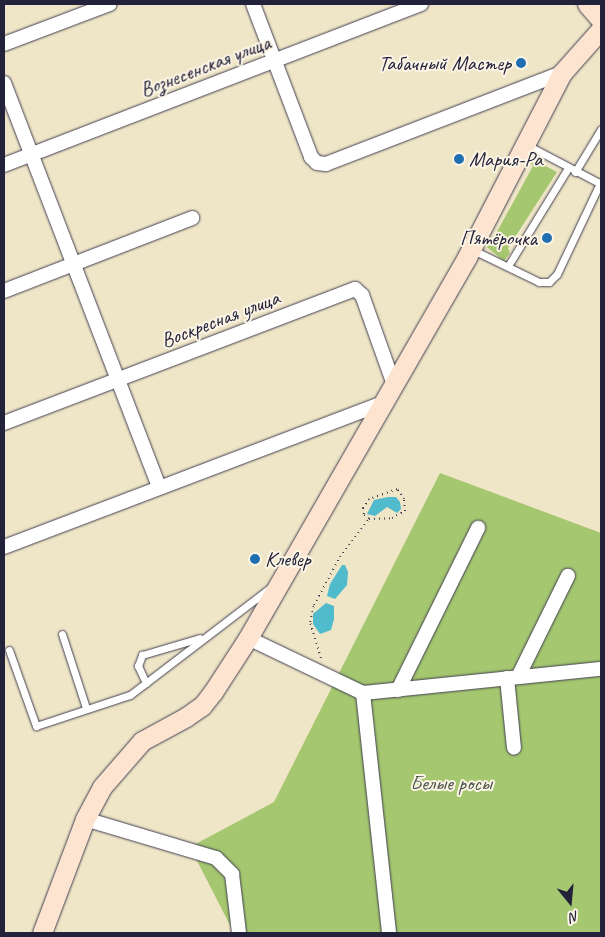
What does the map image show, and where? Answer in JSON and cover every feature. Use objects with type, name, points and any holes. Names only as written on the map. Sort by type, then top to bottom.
[{"type":"street","points":[[4,44],[110,4]]},
{"type":"street","points":[[253,4],[312,157],[317,163],[326,164],[562,73]]},
{"type":"street","name":"Вознесенская улица","points":[[4,165],[421,4]]},
{"type":"street","points":[[587,4],[601,20]]},
{"type":"street","points":[[42,933],[85,819],[102,787],[122,759],[142,741],[202,706],[248,638],[380,404],[471,249],[527,145],[562,73],[601,30]]},
{"type":"street","points":[[4,83],[159,487]]},
{"type":"street","points":[[4,291],[192,218]]},
{"type":"street","name":"Воскресная улица","points":[[4,423],[355,289],[362,295],[393,382]]},
{"type":"street","points":[[4,547],[380,404]]},
{"type":"street","points":[[398,690],[478,528]]},
{"type":"street","points":[[514,748],[513,678],[568,576]]},
{"type":"street","points":[[248,638],[363,693],[601,668]]},
{"type":"street","points":[[363,693],[389,933]]},
{"type":"street","points":[[85,819],[216,858],[232,874],[239,933]]},
{"type":"lane","points":[[576,172],[601,129]]},
{"type":"lane","points":[[471,249],[539,282],[554,279],[600,183],[527,145]]},
{"type":"lane","points":[[508,266],[568,168]]},
{"type":"lane","points":[[9,650],[36,726],[130,695],[202,637],[280,580]]},
{"type":"lane","points":[[62,634],[86,708]]},
{"type":"lane","points":[[146,683],[138,666],[142,655],[202,637]]},
{"type":"path","points":[[329,677],[310,622],[314,605],[340,556],[369,519],[392,518],[405,511],[404,500],[397,489],[370,499],[363,508],[364,515],[369,519]]},
{"type":"green space","points":[[532,159],[557,172],[508,248],[510,253],[504,261],[483,244],[485,240],[493,239],[533,166],[530,162]]},
{"type":"green space","name":"Белые росы","points":[[440,473],[601,533],[601,933],[234,933],[190,847],[274,802]]},
{"type":"water","points":[[396,497],[400,502],[401,509],[397,513],[387,507],[375,516],[367,514],[374,500]]},
{"type":"water","points":[[342,565],[345,565],[348,572],[347,585],[335,599],[327,596],[330,584]]},
{"type":"water","points":[[326,603],[334,606],[334,619],[331,630],[320,634],[313,624],[313,614]]},
{"type":"place","name":"Табачный Мастер","points":[[521,63]]},
{"type":"place","name":"Мария-Ра","points":[[459,159]]},
{"type":"place","name":"Пятёрочка","points":[[547,238]]},
{"type":"place","name":"Клевер","points":[[255,559]]}]
